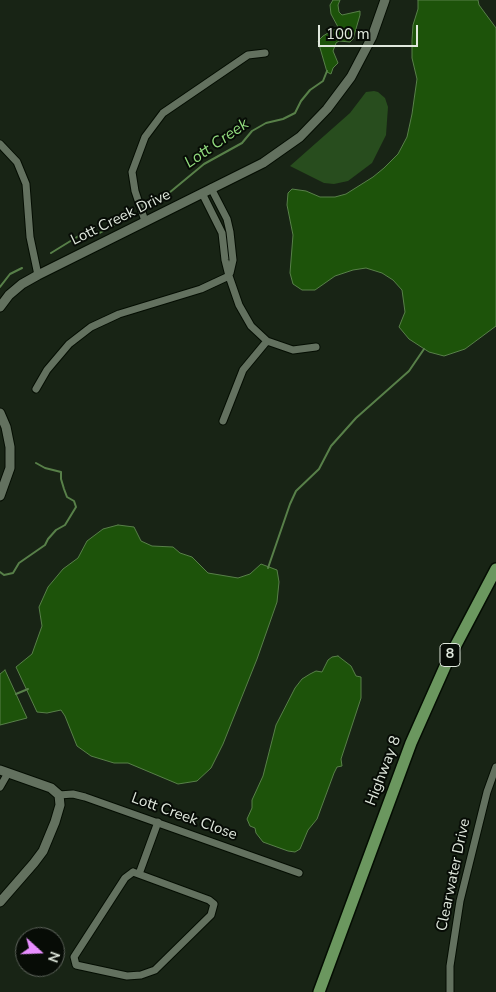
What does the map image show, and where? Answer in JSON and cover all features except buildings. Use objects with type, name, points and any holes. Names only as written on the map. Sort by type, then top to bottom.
[{"type":"main road","name":"Highway 8","points":[[319,992],[410,743],[447,662],[496,569]]},
{"type":"street","name":"Lott Creek Drive","points":[[0,306],[22,284],[38,274],[263,163],[300,137],[328,109],[351,77],[372,37],[384,0]]},
{"type":"street","points":[[145,221],[135,191],[132,172],[145,137],[163,113],[248,55],[265,53]]},
{"type":"street","points":[[0,144],[17,162],[26,184],[30,237],[38,274]]},
{"type":"street","points":[[207,191],[227,219],[233,260],[229,276],[239,305],[251,326],[267,341],[292,350],[316,347]]},
{"type":"street","points":[[36,389],[47,370],[69,344],[92,327],[119,314],[201,289],[229,276]]},
{"type":"street","points":[[223,421],[243,370],[267,341]]},
{"type":"street","points":[[0,413],[6,428],[10,447],[10,468],[0,496]]},
{"type":"street","name":"Clearwater Drive","points":[[450,992],[450,966],[460,902],[484,801],[496,767]]},
{"type":"street","points":[[0,787],[4,771],[51,788],[59,795],[60,804],[42,851],[0,902]]},
{"type":"street","name":"Lott Creek Close","points":[[59,795],[77,795],[299,873]]},
{"type":"street","points":[[140,874],[158,822]]},
{"type":"street","points":[[133,872],[140,874],[209,900],[214,904],[211,915],[155,970],[141,975],[127,976],[76,965],[74,958],[125,878],[133,872]]},
{"type":"shaded area","points":[[333,0],[340,0],[338,5],[339,12],[342,15],[360,11],[360,15],[353,39],[350,42],[339,41],[336,43],[333,51],[338,63],[333,68],[331,74],[327,72],[318,41],[338,27],[331,14],[330,5]]},
{"type":"shaded area","points":[[418,0],[478,0],[479,5],[496,28],[496,326],[465,349],[444,356],[429,352],[409,339],[399,327],[405,312],[402,290],[393,280],[382,273],[366,268],[353,270],[335,276],[315,290],[302,290],[293,284],[290,273],[293,235],[287,205],[288,193],[292,189],[306,191],[320,197],[335,197],[346,194],[384,168],[398,154],[407,137],[417,79],[412,58],[412,40]]},
{"type":"shaded area","points":[[374,91],[385,98],[388,107],[386,135],[372,163],[348,181],[334,184],[324,183],[290,166],[350,113],[366,92]]},
{"type":"shaded area","points":[[118,525],[134,527],[141,541],[152,546],[173,547],[180,553],[192,557],[208,573],[238,578],[250,574],[261,564],[277,570],[279,582],[277,602],[257,659],[223,744],[211,768],[197,781],[178,784],[128,763],[114,763],[91,756],[77,746],[61,710],[47,713],[37,712],[16,667],[32,654],[42,626],[39,607],[48,587],[63,569],[78,558],[87,541],[103,529]]},
{"type":"shaded area","points":[[338,656],[351,666],[356,676],[361,677],[361,698],[341,759],[342,766],[337,767],[334,773],[317,819],[308,830],[300,849],[295,852],[288,851],[263,842],[256,833],[255,828],[250,826],[247,819],[252,808],[252,800],[263,776],[276,725],[295,688],[302,679],[310,674],[316,671],[322,672],[328,660]]},
{"type":"shaded area","points":[[5,670],[27,718],[0,725],[0,674]]},
{"type":"waterway","name":"Lott Creek","points":[[148,204],[169,193],[204,164],[242,143],[252,131],[266,123],[283,119],[295,113],[301,101],[310,90],[323,81],[327,71]]},
{"type":"waterway","name":"Lott Creek","points":[[51,253],[90,229],[98,234],[134,213]]},
{"type":"waterway","points":[[0,287],[10,274],[22,268]]},
{"type":"waterway","points":[[268,568],[296,491],[319,469],[331,446],[356,418],[409,371],[424,349]]},
{"type":"waterway","name":"Lott Creek","points":[[0,572],[4,575],[13,573],[19,563],[45,545],[56,530],[65,525],[76,507],[74,501],[67,497],[61,479],[61,472],[45,468],[36,463]]},
{"type":"waterway","points":[[16,694],[28,689]]}]
